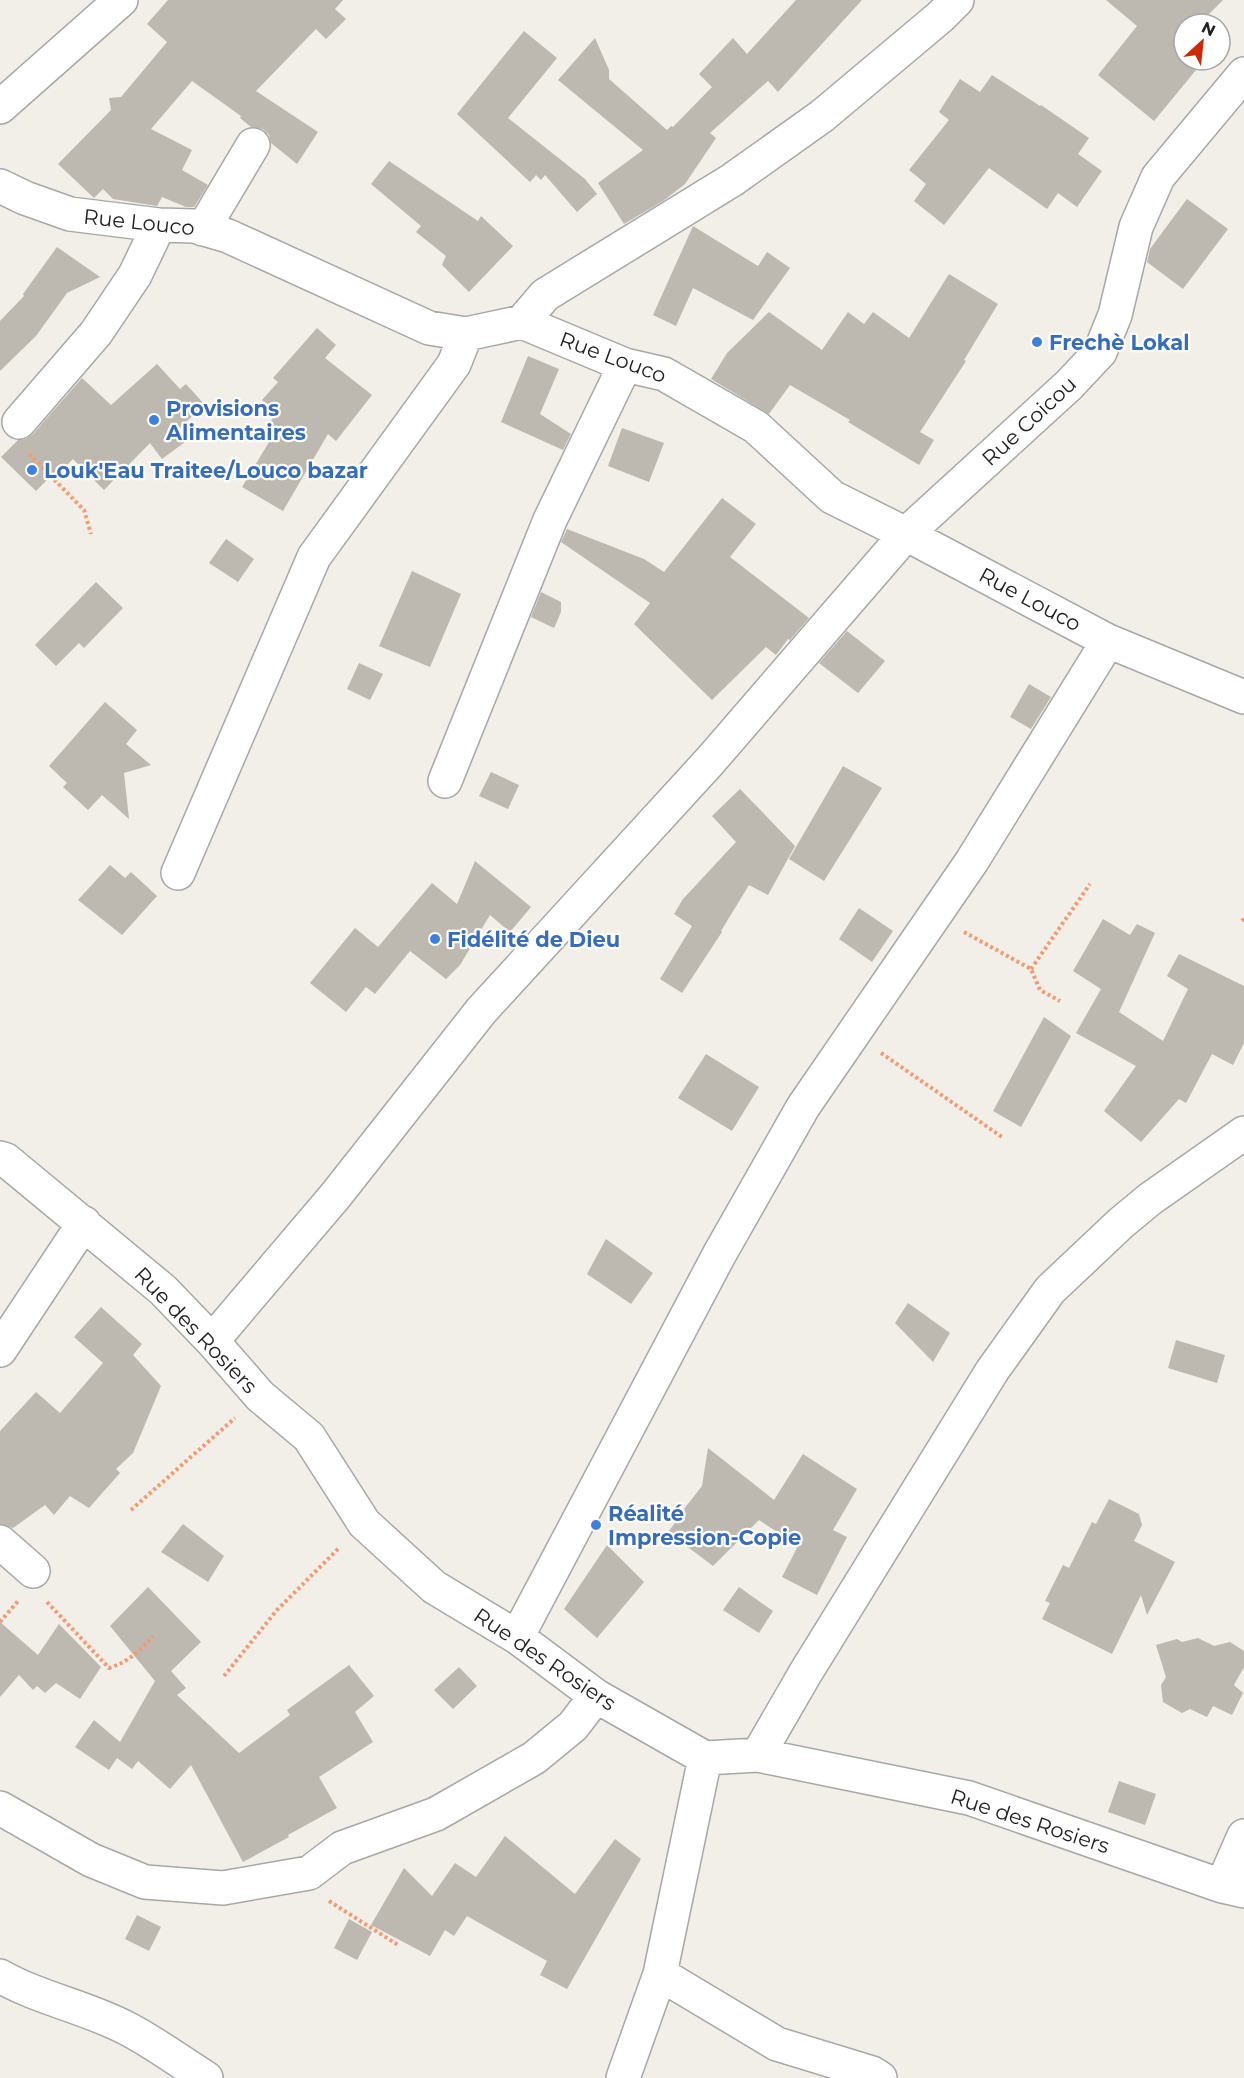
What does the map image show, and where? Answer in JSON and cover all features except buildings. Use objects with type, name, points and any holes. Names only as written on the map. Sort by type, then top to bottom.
[{"type":"street","points":[[0,107],[121,0]]},
{"type":"street","points":[[522,322],[545,295],[732,180],[822,116],[940,17],[957,0]]},
{"type":"street","name":"Rue Coicou","points":[[212,1341],[336,1195],[481,1011],[710,761],[906,534],[1069,385],[1100,352],[1115,315],[1136,227],[1158,177],[1244,74]]},
{"type":"street","points":[[203,229],[254,145]]},
{"type":"street","name":"Rue Louco","points":[[0,186],[25,198],[70,214],[159,225],[194,226],[228,236],[429,328],[466,334],[522,322],[625,365],[664,374],[756,427],[832,497],[1108,640],[1244,697]]},
{"type":"street","points":[[19,422],[96,333],[135,275],[159,225]]},
{"type":"street","points":[[178,873],[314,558],[454,364],[466,334]]},
{"type":"street","points":[[445,781],[550,520],[625,365]]},
{"type":"street","points":[[517,1637],[718,1255],[803,1107],[972,861],[1108,640]]},
{"type":"street","points":[[758,1755],[806,1672],[992,1371],[1050,1290],[1150,1199],[1244,1133]]},
{"type":"street","name":"Rue des Rosiers","points":[[0,1158],[6,1160],[84,1223],[163,1290],[260,1396],[309,1437],[364,1523],[434,1587],[517,1637],[596,1696],[705,1758],[758,1755],[969,1798],[1233,1888]]},
{"type":"street","points":[[0,1350],[84,1223]]},
{"type":"street","points":[[0,1542],[33,1571]]},
{"type":"street","points":[[0,1808],[91,1860],[145,1882],[223,1888],[295,1876],[309,1873],[342,1848],[436,1814],[534,1758],[573,1726],[596,1696]]},
{"type":"street","points":[[623,2078],[660,1974],[705,1758]]},
{"type":"street","points":[[1233,1888],[1244,1836]]},
{"type":"street","points":[[660,1974],[777,2044],[872,2073],[880,2078]]},
{"type":"street","points":[[0,1976],[17,1986],[128,2029],[206,2078]]},
{"type":"path","points":[[19,422],[11,436],[84,510],[91,534]]},
{"type":"path","points":[[1031,969],[1090,884]]},
{"type":"path","points":[[935,915],[1031,969],[1040,990],[1060,1001]]},
{"type":"path","points":[[854,1034],[1002,1137]]},
{"type":"path","points":[[130,1510],[260,1396]]},
{"type":"path","points":[[224,1676],[277,1610],[364,1523]]},
{"type":"path","points":[[33,1571],[36,1577],[34,1583],[39,1593],[109,1668],[137,1654],[153,1636]]},
{"type":"path","points":[[295,1876],[303,1885],[398,1944]]},
{"type":"place","name":"Frechè Lokal","points":[[1037,342]]},
{"type":"place","name":"Provisions Alimentaires","points":[[154,420]]},
{"type":"place","name":"Louk'Eau Traitee/Louco bazar","points":[[32,470]]},
{"type":"place","name":"Fidélité de Dieu","points":[[435,939]]},
{"type":"place","name":"Réalité Impression-Copie","points":[[596,1525]]}]
